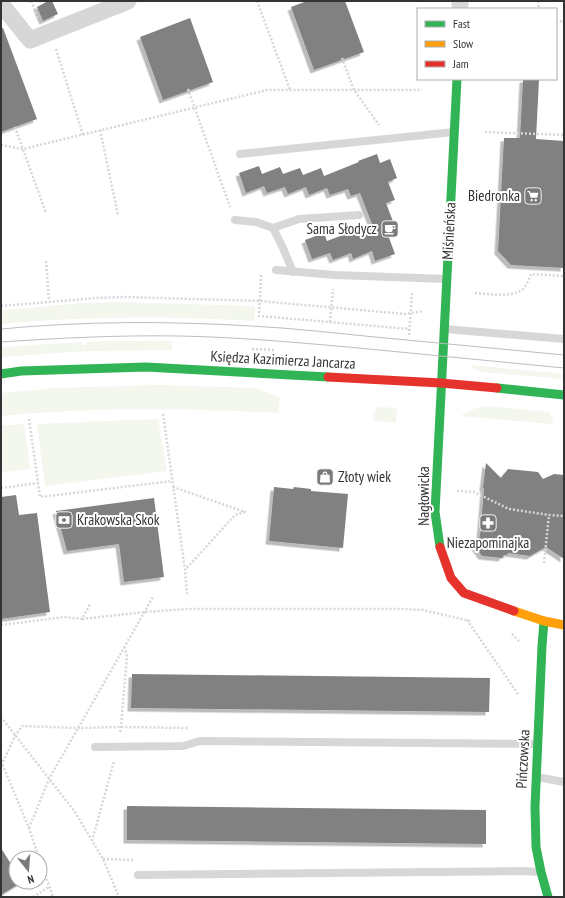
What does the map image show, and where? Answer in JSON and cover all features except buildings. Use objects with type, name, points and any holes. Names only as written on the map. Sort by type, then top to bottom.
[{"type":"street","points":[[1,4],[30,40],[128,1]]},
{"type":"street","name":"Miśnieńska","points":[[441,383],[457,80]]},
{"type":"street","name":"Księdza Kazimierza Jancarza","points":[[1,374],[21,371],[146,367],[441,383],[564,396]]},
{"type":"street","name":"Nagłowicka","points":[[441,383],[435,512],[440,548],[451,578],[464,593],[495,605],[564,626]]},
{"type":"street","name":"Pińczowska","points":[[544,621],[535,807],[536,847],[548,897]]},
{"type":"lane","points":[[240,154],[454,132]]},
{"type":"lane","points":[[235,220],[256,222],[273,228],[299,219],[359,215]]},
{"type":"lane","points":[[273,228],[284,248],[293,272]]},
{"type":"lane","points":[[276,270],[335,275],[447,279]]},
{"type":"lane","points":[[444,328],[564,339]]},
{"type":"lane","points":[[95,747],[183,746],[200,741],[538,744]]},
{"type":"lane","points":[[536,777],[564,782]]},
{"type":"lane","points":[[138,874],[541,872]]},
{"type":"path","points":[[257,1],[290,90]]},
{"type":"path","points":[[48,33],[53,40],[83,135]]},
{"type":"path","points":[[342,58],[354,90],[388,139]]},
{"type":"path","points":[[188,89],[235,220]]},
{"type":"path","points":[[1,144],[23,149],[267,90],[422,90]]},
{"type":"path","points":[[15,127],[46,212]]},
{"type":"path","points":[[100,130],[118,216]]},
{"type":"path","points":[[485,132],[564,135]]},
{"type":"path","points":[[46,261],[49,301]]},
{"type":"path","points":[[262,270],[259,316],[410,329]]},
{"type":"path","points":[[475,293],[502,295],[518,291],[523,288],[531,274],[564,276]]},
{"type":"path","points":[[330,322],[335,275]]},
{"type":"path","points":[[409,335],[412,288]]},
{"type":"path","points":[[1,306],[49,301],[125,297],[260,301],[405,314],[429,310]]},
{"type":"path","points":[[163,414],[187,594]]},
{"type":"path","points":[[29,419],[40,497],[172,481]]},
{"type":"path","points":[[1,488],[38,483]]},
{"type":"path","points":[[173,487],[245,512],[235,515],[185,570]]},
{"type":"path","points":[[453,490],[474,492],[509,508],[564,516]]},
{"type":"path","points":[[544,563],[549,514]]},
{"type":"path","points":[[29,828],[49,779],[153,597]]},
{"type":"path","points":[[82,619],[90,604]]},
{"type":"path","points":[[1,625],[64,617],[82,619],[145,612],[227,608],[423,610],[473,621]]},
{"type":"path","points":[[467,620],[520,696]]},
{"type":"path","points":[[511,633],[520,642],[522,647]]},
{"type":"path","points":[[1,718],[75,812],[102,859],[119,897]]},
{"type":"path","points":[[37,850],[2,763],[15,736],[22,726],[77,728],[121,727]]},
{"type":"path","points":[[102,859],[138,860],[138,874]]},
{"type":"path","points":[[48,884],[53,897]]},
{"type":"path","points":[[33,897],[49,887]]},
{"type":"shaded area","points":[[118,302],[254,306],[254,321],[191,318],[96,318],[1,324],[1,310],[83,303]]},
{"type":"shaded area","points":[[113,341],[174,342],[172,342],[172,350],[87,351],[1,357],[1,347],[82,342],[82,345],[86,345],[87,342]]},
{"type":"shaded area","points":[[470,365],[564,374],[564,379],[481,372],[474,369]]},
{"type":"shaded area","points":[[157,385],[255,388],[280,398],[278,413],[140,409],[70,411],[1,416],[1,393],[58,388]]},
{"type":"shaded area","points":[[486,406],[549,412],[553,419],[552,424],[461,416],[473,409]]},
{"type":"shaded area","points":[[379,407],[397,408],[396,423],[373,421],[374,411]]},
{"type":"shaded area","points":[[158,419],[167,471],[45,486],[37,424]]},
{"type":"shaded area","points":[[24,424],[30,469],[1,472],[1,426]]},
{"type":"tram line","points":[[1,329],[95,323],[220,324],[297,329],[564,355]]},
{"type":"tram line","points":[[1,342],[112,336],[221,337],[348,347],[564,368]]},
{"type":"traffic: fast","points":[[440,547],[435,512],[457,80]]},
{"type":"traffic: fast","points":[[1,374],[21,371],[146,367],[328,377]]},
{"type":"traffic: fast","points":[[497,388],[564,395]]},
{"type":"traffic: fast","points":[[544,621],[535,807],[536,847],[548,897]]},
{"type":"traffic: slow","points":[[514,611],[544,621],[564,625]]},
{"type":"traffic: jam","points":[[328,377],[441,383],[497,388]]},
{"type":"traffic: jam","points":[[440,547],[451,578],[464,593],[514,611]]},
{"type":"place","name":"Biedronka","points":[[533,196]]},
{"type":"place","name":"Sama Słodycz","points":[[390,229]]},
{"type":"place","name":"Złoty wiek","points":[[325,477]]},
{"type":"place","name":"Krakowska Skok","points":[[64,520]]},
{"type":"place","name":"Niezapominajka","points":[[488,523]]}]
